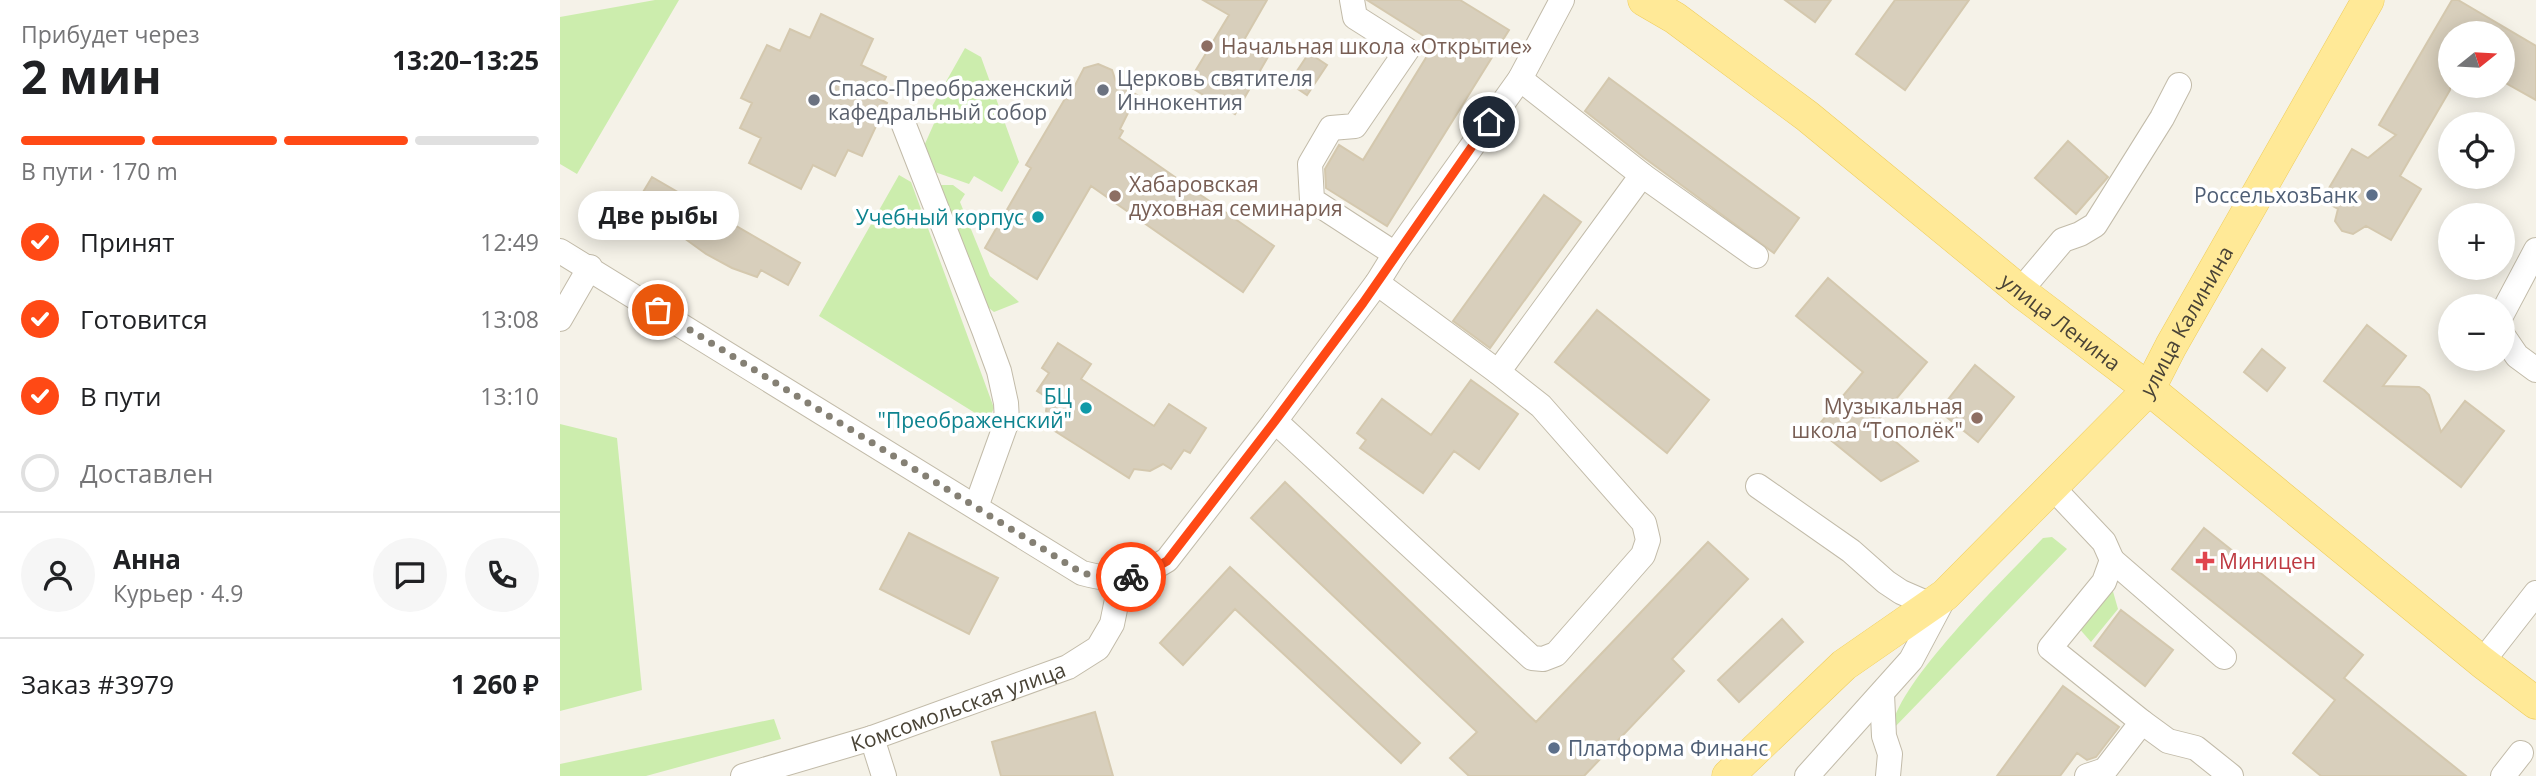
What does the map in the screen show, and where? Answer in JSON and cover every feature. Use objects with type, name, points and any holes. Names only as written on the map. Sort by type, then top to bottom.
[{"type":"main road","name":"улица Ленина","points":[[1644,0],[1675,18],[1807,116],[2020,291],[2149,389],[2482,662],[2536,703]]},
{"type":"main road","name":"улица Калинина","points":[[1728,776],[1844,665],[1938,600],[2053,488],[2149,389],[2171,345],[2368,0]]},
{"type":"street","points":[[1352,0],[1355,17],[1407,50],[1355,126],[1331,128],[1310,164],[1312,200],[1395,254]]},
{"type":"street","points":[[560,251],[590,267],[1082,573],[1121,580],[1144,574],[1167,561],[1275,421],[1377,283],[1520,79],[1562,0]]},
{"type":"street","points":[[1520,79],[1642,175],[1756,257]]},
{"type":"street","points":[[2020,291],[2063,240],[2095,225],[2179,86]]},
{"type":"street","points":[[902,120],[988,340],[1006,403],[1007,421],[976,507]]},
{"type":"street","points":[[1498,372],[1642,175]]},
{"type":"street","points":[[2513,294],[2536,250]]},
{"type":"street","points":[[560,319],[590,267]]},
{"type":"street","points":[[1275,421],[1532,658],[1543,659],[1556,654],[1643,555],[1648,540],[1644,523],[1541,406],[1377,283]]},
{"type":"street","points":[[2515,353],[2536,370]]},
{"type":"street","points":[[1758,486],[1850,551],[1901,592],[1938,600]]},
{"type":"street","points":[[2053,488],[2104,542],[2112,560],[2224,656]]},
{"type":"street","points":[[2112,560],[2104,582],[2050,648],[2168,741],[2196,748],[2231,776]]},
{"type":"street","name":"Комсомольская улица","points":[[743,776],[872,738],[1068,667],[1098,648],[1112,624],[1121,580]]},
{"type":"street","points":[[2482,662],[2536,593]]},
{"type":"street","name":"улица Калинина","points":[[1807,776],[1912,660],[1938,600]]},
{"type":"street","points":[[1882,694],[1884,736],[1890,754],[1888,776]]},
{"type":"street","points":[[2087,776],[2105,770],[2142,722]]},
{"type":"street","points":[[872,738],[884,776]]},
{"type":"street","points":[[2503,776],[2521,753]]},
{"type":"green space","points":[[655,0],[679,0],[577,174],[560,164],[560,17]]},
{"type":"green space","points":[[965,48],[981,57],[1019,162],[1002,192],[974,176],[969,184],[932,171],[924,146],[936,119],[930,110]]},
{"type":"green space","points":[[899,175],[911,182],[994,408],[988,421],[819,316]]},
{"type":"green space","points":[[937,185],[953,185],[965,194],[960,202],[990,276],[1019,302],[994,312],[985,305]]},
{"type":"green space","points":[[560,424],[617,438],[642,690],[560,711]]},
{"type":"green space","points":[[2052,537],[2067,549],[1892,730],[1897,711],[1911,686],[1932,659],[2043,538]]},
{"type":"green space","points":[[2112,588],[2118,609],[2091,642],[2077,626]]},
{"type":"green space","points":[[774,719],[781,739],[646,776],[560,776],[560,764]]},
{"type":"building","points":[[1203,0],[1267,0],[1244,40],[1269,55],[1235,114],[1187,85],[1229,15]]},
{"type":"building","points":[[1367,0],[1460,0],[1509,30],[1387,226],[1326,188],[1325,169],[1339,145],[1363,160],[1435,43]]},
{"type":"building","points":[[1785,0],[1831,0],[1815,22]]},
{"type":"building","points":[[1895,0],[1969,0],[1905,90],[1856,54]]},
{"type":"building","points":[[2452,0],[2458,0],[2494,21],[2440,21]]},
{"type":"building","name":"Спасо-Преображенский кафедральный собор","points":[[821,14],[873,39],[861,65],[886,77],[876,97],[887,103],[862,156],[848,150],[835,176],[813,165],[801,189],[749,163],[761,138],[740,128],[752,103],[741,98],[767,45],[780,51],[790,29],[810,38]]},
{"type":"building","points":[[2438,24],[2438,98],[2445,98],[2400,176],[2421,189],[2391,240],[2366,226],[2353,234],[2342,231],[2335,221],[2338,209],[2322,200],[2352,149],[2368,158],[2396,135],[2379,125]]},
{"type":"building","points":[[2515,34],[2536,46],[2536,100],[2515,88]]},
{"type":"building","points":[[1309,53],[1327,65],[1307,95],[1289,83]]},
{"type":"building","points":[[1098,64],[1112,70],[1117,85],[1137,95],[1120,129],[1123,131],[1119,138],[1274,246],[1243,292],[1091,186],[1037,279],[985,248],[1031,168],[1026,165],[1066,97],[1068,99],[1084,68]]},
{"type":"building","points":[[1609,78],[1799,218],[1774,253],[1585,111]]},
{"type":"building","points":[[2068,141],[2108,177],[2076,214],[2035,178]]},
{"type":"building","points":[[652,177],[800,263],[788,285],[761,270],[757,277],[732,268],[706,254],[662,222],[666,215],[639,199]]},
{"type":"building","points":[[1544,195],[1581,222],[1490,348],[1453,321]]},
{"type":"building","points":[[1828,278],[1927,362],[1875,424],[1918,461],[1881,481],[1816,428],[1863,372],[1796,316]]},
{"type":"building","points":[[1597,310],[1709,400],[1667,453],[1555,362]]},
{"type":"building","points":[[2367,325],[2406,356],[2383,386],[2419,387],[2424,390],[2429,395],[2441,432],[2465,401],[2504,431],[2461,487],[2324,381]]},
{"type":"building","name":"БЦ \"Преображенский\"","points":[[1058,343],[1091,364],[1081,379],[1154,426],[1169,404],[1206,428],[1190,453],[1184,450],[1171,469],[1163,464],[1150,471],[1134,469],[1129,478],[1050,428],[1053,423],[1046,411],[1048,398],[1037,391],[1049,373],[1042,368]]},
{"type":"building","points":[[2262,349],[2285,368],[2267,391],[2244,372]]},
{"type":"building","name":"Музыкальная школа “Тополёк\"","points":[[1975,365],[2014,397],[1978,442],[1939,411]]},
{"type":"building","points":[[1471,380],[1518,414],[1479,469],[1454,451],[1423,493],[1360,448],[1366,440],[1357,433],[1382,399],[1431,435]]},
{"type":"building","points":[[1285,482],[1536,722],[1708,542],[1748,579],[1672,659],[1684,671],[1584,776],[1469,776],[1450,758],[1477,732],[1251,518]]},
{"type":"building","points":[[2204,528],[2363,655],[2344,678],[2466,776],[2321,776],[2293,753],[2335,700],[2172,569]]},
{"type":"building","points":[[909,533],[998,578],[969,634],[880,589]]},
{"type":"building","points":[[1230,567],[1420,743],[1401,763],[1235,609],[1183,665],[1160,643]]},
{"type":"building","points":[[2121,610],[2173,650],[2145,686],[2094,646]]},
{"type":"building","points":[[1782,619],[1803,642],[1739,702],[1718,680]]},
{"type":"building","points":[[2063,686],[2119,727],[2096,757],[2087,760],[2077,753],[2060,776],[1997,776]]},
{"type":"building","points":[[1095,712],[1113,776],[1001,776],[992,742]]},
{"type":"way so far","points":[[658,310],[1082,573],[1121,580],[1131,577]]},
{"type":"place","name":"Начальная школа «Открытие»","points":[[1207,46]]},
{"type":"place","name":"Церковь святителя Иннокентия","points":[[1103,90]]},
{"type":"place","name":"Спасо-Преображенский кафедральный собор","points":[[814,100]]},
{"type":"place","name":"РоссельхозБанк","points":[[2372,195]]},
{"type":"place","name":"Хабаровская духовная семинария","points":[[1115,196]]},
{"type":"place","name":"Учебный корпус","points":[[1038,217]]},
{"type":"place","name":"Две рыбы","points":[[658,310]]},
{"type":"place","name":"БЦ \"Преображенский\"","points":[[1086,408]]},
{"type":"place","name":"Музыкальная школа “Тополёк\"","points":[[1977,418]]},
{"type":"place","name":"Миницен","points":[[2205,561]]},
{"type":"place","name":"Платформа Финанс","points":[[1554,748]]},
{"type":"route","points":[[1131,577],[1144,574],[1167,561],[1363,303],[1489,122]]}]
